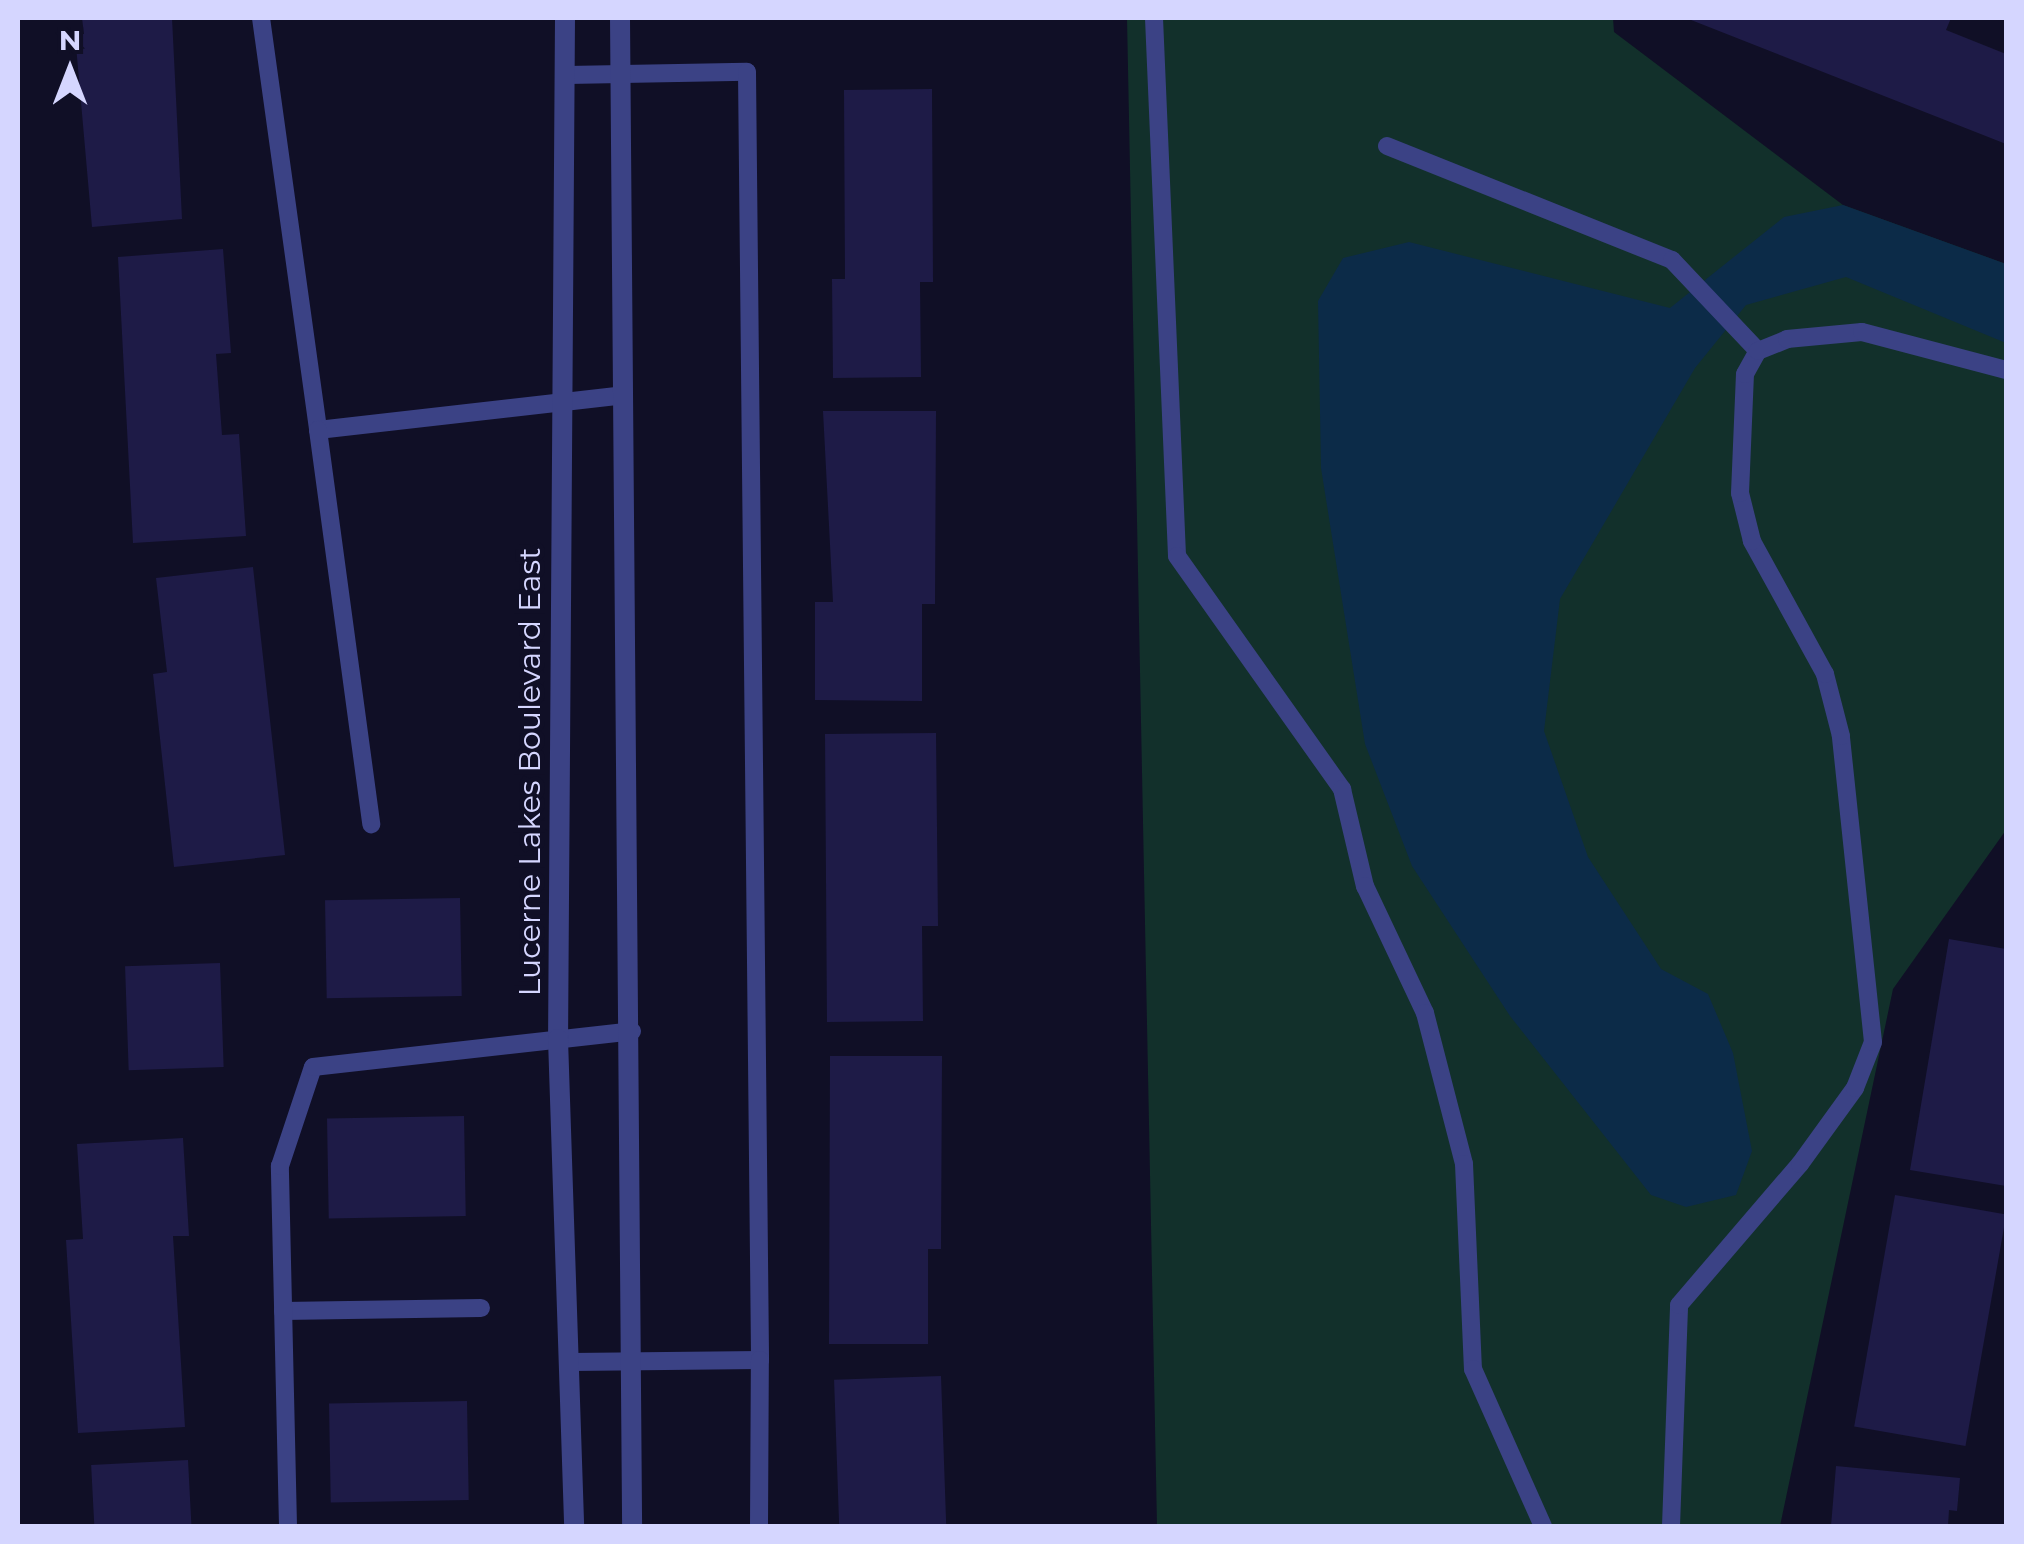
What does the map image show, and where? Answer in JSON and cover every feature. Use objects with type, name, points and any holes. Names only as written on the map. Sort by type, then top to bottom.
[{"type":"street","name":"Lucerne Lakes Boulevard East","points":[[565,18],[558,1040],[574,1526]]},
{"type":"street","points":[[620,18],[632,1031],[632,1526]]},
{"type":"lane","points":[[261,18],[371,824]]},
{"type":"lane","points":[[1154,18],[1177,556],[1342,790],[1365,886],[1425,1013],[1464,1164],[1473,1224],[1466,1344],[1543,1526]]},
{"type":"lane","points":[[566,75],[621,68],[746,72],[760,1526]]},
{"type":"lane","points":[[1387,146],[1672,260],[1758,350]]},
{"type":"lane","points":[[1758,350],[1862,332],[2006,370]]},
{"type":"lane","points":[[1671,1526],[1679,1305],[1800,1164],[1855,1088],[1872,1042],[1841,736],[1825,674],[1752,542],[1740,493],[1739,408],[1758,350]]},
{"type":"lane","points":[[318,430],[623,395]]},
{"type":"lane","points":[[288,1526],[280,1166],[313,1067],[632,1031]]},
{"type":"lane","points":[[283,1311],[481,1308]]},
{"type":"lane","points":[[571,1362],[760,1360]]},
{"type":"green space","points":[[1127,18],[1613,18],[1614,32],[1843,205],[2006,264],[2006,830],[1893,989],[1780,1526],[1157,1526]]},
{"type":"water","points":[[1843,205],[2006,264],[2006,343],[1846,277],[1746,305],[1695,368],[1560,599],[1544,731],[1588,857],[1661,969],[1708,994],[1733,1053],[1752,1151],[1736,1195],[1686,1207],[1651,1195],[1510,1016],[1412,866],[1365,744],[1321,468],[1318,301],[1343,258],[1409,242],[1670,308],[1784,217]]},
{"type":"building","points":[[82,18],[172,18],[182,219],[92,227],[75,34],[84,34]]},
{"type":"building","points":[[1686,18],[1951,18],[1946,30],[2006,54],[2006,144]]},
{"type":"building","points":[[932,89],[933,282],[920,282],[921,377],[833,378],[832,279],[845,279],[844,90]]},
{"type":"building","points":[[223,249],[231,353],[216,354],[222,435],[239,434],[246,536],[133,543],[118,257]]},
{"type":"building","points":[[823,411],[936,411],[935,604],[922,604],[922,701],[815,700],[815,602],[833,602]]},
{"type":"building","points":[[253,567],[285,855],[174,867],[153,674],[167,672],[156,578]]},
{"type":"building","points":[[936,733],[938,926],[922,926],[923,1021],[827,1022],[825,734]]},
{"type":"building","points":[[460,898],[462,996],[327,998],[325,900]]},
{"type":"building","points":[[1949,939],[2006,949],[2006,1186],[1910,1170]]},
{"type":"building","points":[[220,963],[224,1067],[129,1070],[125,966]]},
{"type":"building","points":[[830,1056],[942,1056],[941,1249],[928,1249],[928,1344],[829,1344]]},
{"type":"building","points":[[464,1116],[466,1216],[329,1218],[327,1118]]},
{"type":"building","points":[[183,1138],[189,1236],[173,1236],[185,1427],[78,1433],[66,1240],[83,1239],[77,1144]]},
{"type":"building","points":[[1895,1195],[2006,1215],[1965,1446],[1854,1426]]},
{"type":"building","points":[[941,1376],[946,1526],[839,1526],[834,1380]]},
{"type":"building","points":[[467,1401],[469,1500],[331,1502],[329,1403]]},
{"type":"building","points":[[188,1460],[191,1526],[94,1526],[91,1465]]},
{"type":"building","points":[[1836,1466],[1960,1478],[1957,1511],[1949,1510],[1948,1526],[1831,1526]]}]
